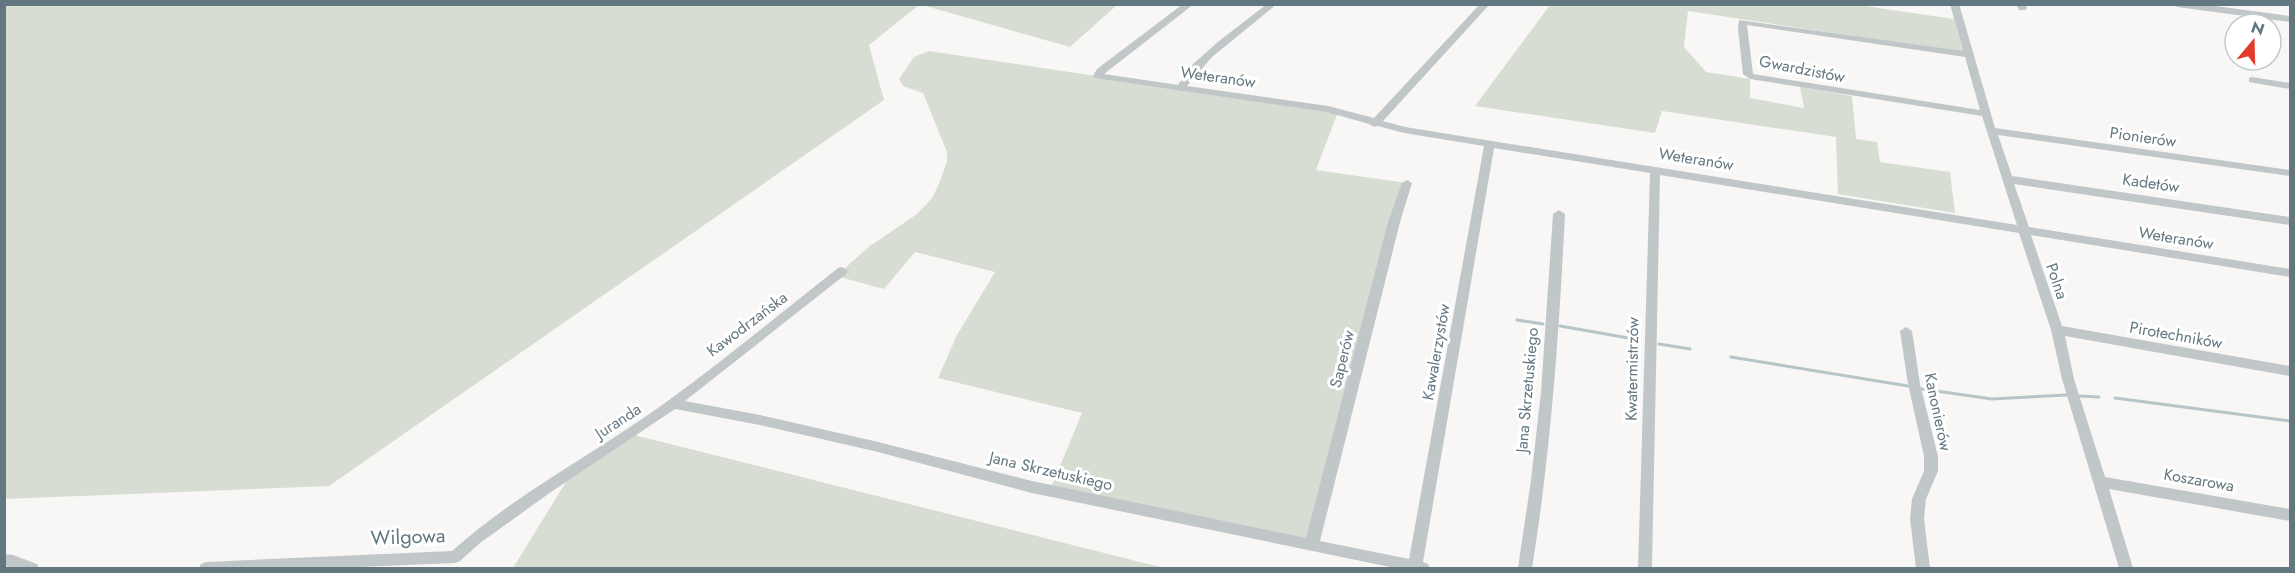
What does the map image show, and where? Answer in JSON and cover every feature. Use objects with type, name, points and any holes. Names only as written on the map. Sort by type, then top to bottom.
[{"type":"street","name":"Weteranów","points":[[1190,4],[1100,71],[1098,76],[1328,110],[1404,130],[2290,273]]},
{"type":"street","points":[[1181,88],[1194,70],[1273,4]]},
{"type":"street","points":[[1374,123],[1486,4]]},
{"type":"street","name":"Polna","points":[[1954,4],[2006,179],[2057,330],[2068,379],[2126,568]]},
{"type":"street","points":[[2177,4],[2290,19]]},
{"type":"street","name":"Gwardzistów","points":[[1968,55],[1742,22],[1743,45],[1750,76],[1986,114]]},
{"type":"street","points":[[2253,80],[2290,86]]},
{"type":"street","name":"Pionierów","points":[[1991,131],[2290,173]]},
{"type":"street","name":"Kawalerzystów","points":[[1419,568],[1490,143]]},
{"type":"street","name":"Kwatermistrzów","points":[[1645,568],[1655,170]]},
{"type":"street","name":"Kadetów","points":[[2006,179],[2290,221]]},
{"type":"street","name":"Saperów","points":[[1312,544],[1407,183]]},
{"type":"street","name":"Jana Skrzetuskiego","points":[[1525,568],[1532,526],[1546,391],[1559,214]]},
{"type":"street","name":"Kawodrzańska","points":[[673,404],[842,271]]},
{"type":"street","name":"Pirotechników","points":[[2057,330],[2290,371]]},
{"type":"street","name":"Kanonierów","points":[[1906,331],[1914,384],[1931,456],[1931,471],[1919,499],[1917,519],[1923,568]]},
{"type":"street","name":"Jana Skrzetuskiego","points":[[673,404],[760,420],[874,446],[1032,487],[1419,568]]},
{"type":"street","name":"Juranda","points":[[580,464],[632,433],[673,404]]},
{"type":"street","name":"Wilgowa","points":[[207,568],[455,557],[475,539],[580,464]]},
{"type":"street","name":"Koszarowa","points":[[2101,482],[2290,515]]},
{"type":"street","points":[[4,560],[32,568]]},
{"type":"shaded area","points":[[1851,4],[1954,19],[1963,53],[1688,11],[1684,47],[1706,72],[1750,79],[1750,98],[1804,108],[1800,87],[1852,96],[1856,139],[1877,142],[1880,162],[1950,172],[1955,213],[1838,194],[1836,137],[1662,111],[1655,133],[1475,106],[1550,5]]},
{"type":"shaded area","points":[[4,5],[919,5],[869,45],[884,100],[329,486],[5,499]]},
{"type":"shaded area","points":[[922,5],[1117,5],[1070,47]]},
{"type":"shaded area","points":[[929,51],[1338,112],[1316,170],[1407,183],[1312,544],[1050,490],[1082,413],[938,378],[957,335],[995,272],[915,252],[884,289],[836,276],[870,246],[917,214],[932,198],[939,184],[947,161],[947,152],[923,93],[903,86],[899,79],[914,57]]},
{"type":"shaded area","points":[[632,433],[1164,568],[513,568],[569,477]]},
{"type":"waterway","points":[[1517,320],[1543,324]]},
{"type":"waterway","points":[[1560,326],[1640,340]]},
{"type":"waterway","points":[[1659,344],[1690,349]]},
{"type":"waterway","points":[[1731,357],[1908,386]]},
{"type":"waterway","points":[[1922,389],[1992,399],[2067,395]]},
{"type":"waterway","points":[[2080,396],[2099,397]]},
{"type":"waterway","points":[[2115,398],[2290,421]]}]
